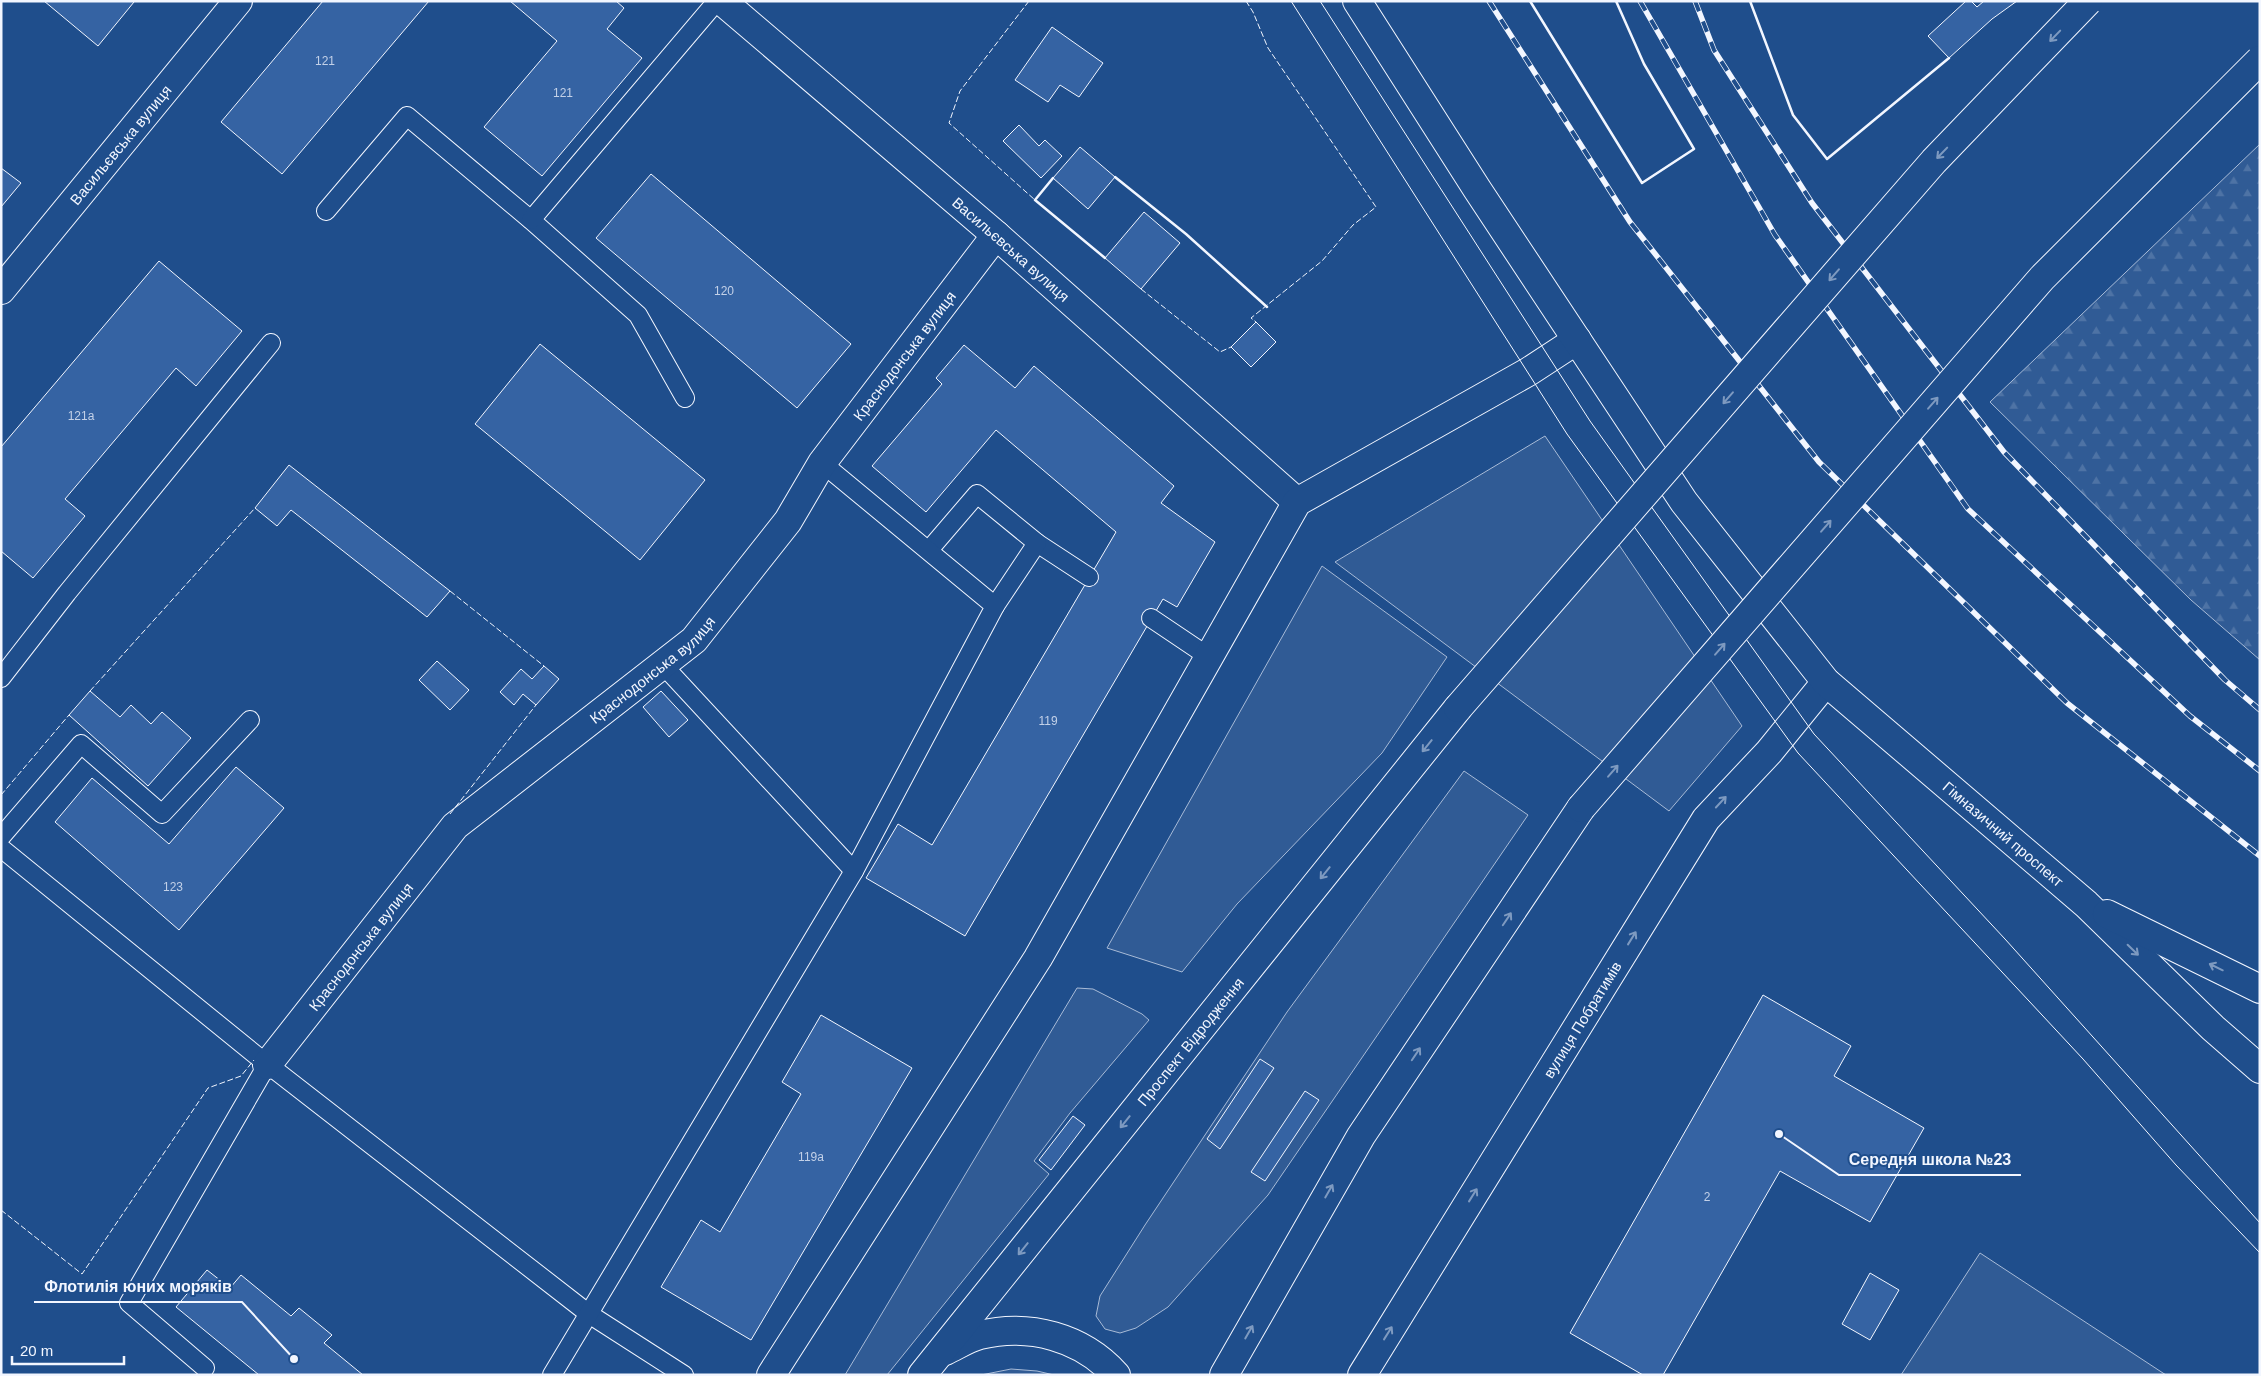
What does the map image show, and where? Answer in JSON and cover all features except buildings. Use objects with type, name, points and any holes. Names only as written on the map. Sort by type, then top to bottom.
[{"type":"main road","name":"Васильєвська вулиця","points":[[1,290],[238,1]]},
{"type":"main road","name":"Васильєвська вулиця","points":[[722,1],[996,235],[1297,502]]},
{"type":"main road","name":"Гімназичний проспект","points":[[1357,1],[1476,189],[1684,502],[1826,682],[2086,904]]},
{"type":"main road","name":"Проспект Відродження","points":[[922,1375],[1458,708],[1934,161],[2088,1]]},
{"type":"main road","points":[[1224,1375],[1361,1136],[1581,808],[2042,278],[2260,60]]},
{"type":"main road","name":"Краснодонська вулиця","points":[[267,1065],[455,826],[694,640],[788,521],[822,463],[996,235]]},
{"type":"main road","points":[[771,1375],[1038,958],[1297,502],[1528,372],[1577,340]]},
{"type":"main road","name":"вулиця Побратимів","points":[[1362,1375],[1706,818],[1769,752],[1826,682]]},
{"type":"main road","points":[[2086,904],[2260,988]]},
{"type":"main road","points":[[2086,904],[2213,1028],[2260,1069]]},
{"type":"main road","points":[[939,1354],[978,1335],[1023,1329],[1066,1339],[1104,1361],[1116,1375]]},
{"type":"lane","points":[[531,220],[717,1]]},
{"type":"lane","points":[[326,210],[407,116],[531,220],[638,314],[685,398]]},
{"type":"lane","points":[[1,678],[67,593],[271,343]]},
{"type":"lane","points":[[822,463],[995,606]]},
{"type":"lane","points":[[928,550],[977,494],[1037,543],[1089,578]]},
{"type":"lane","points":[[552,1375],[854,871],[995,606],[1037,543]]},
{"type":"lane","points":[[1151,618],[1209,657]]},
{"type":"lane","points":[[663,664],[854,871]]},
{"type":"lane","points":[[1,836],[81,744],[162,814],[250,720]]},
{"type":"lane","points":[[1,848],[267,1065],[590,1314],[684,1375]]},
{"type":"lane","points":[[205,1368],[129,1303],[267,1065]]},
{"type":"shaded area","points":[[1545,436],[1742,726],[1669,811],[1335,562]]},
{"type":"shaded area","points":[[1322,566],[1447,657],[1382,753],[1237,904],[1182,972],[1107,948]]},
{"type":"shaded area","points":[[1464,771],[1528,815],[1268,1195],[1168,1307],[1136,1328],[1120,1333],[1105,1329],[1096,1316],[1100,1296],[1145,1225],[1287,1012]]},
{"type":"shaded area","points":[[1077,988],[1093,989],[1142,1014],[1149,1020],[1070,1113],[1034,1161],[1049,1174],[887,1375],[845,1375]]},
{"type":"shaded area","points":[[1980,1253],[2166,1375],[1901,1375]]},
{"type":"shaded area","points":[[1011,1369],[1037,1371],[1054,1375],[981,1375]]},
{"type":"green space","points":[[2260,144],[2260,660],[2191,600],[1990,402]]},
{"type":"tram line","points":[[1291,1],[1567,434],[1798,753],[2083,1059],[2176,1165],[2260,1253]]},
{"type":"tram line","points":[[1320,1],[1590,421],[1814,734],[2005,939],[2260,1223]]},
{"type":"railway","points":[[1489,1],[1630,222],[1819,462],[2067,703],[2260,856]]},
{"type":"railway","points":[[1640,1],[1775,235],[1968,509],[2190,716],[2260,771]]},
{"type":"railway","points":[[1695,1],[1714,50],[1812,203],[2004,452],[2225,680],[2260,710]]},
{"type":"fence","points":[[1029,1],[960,91],[949,123],[1035,200]]},
{"type":"fence","points":[[1246,1],[1253,12],[1268,48],[1376,207],[1353,225],[1322,261],[1251,318],[1256,322]]},
{"type":"fence","points":[[1141,289],[1220,352],[1231,347]]},
{"type":"fence","points":[[90,691],[255,508]]},
{"type":"fence","points":[[450,591],[544,666]]},
{"type":"fence","points":[[450,814],[536,705]]},
{"type":"fence","points":[[1,795],[69,715]]},
{"type":"fence","points":[[1,1210],[82,1274],[208,1088],[241,1076],[254,1060]]},
{"type":"wall","points":[[1530,1],[1642,183],[1694,149],[1644,64],[1616,1]]},
{"type":"wall","points":[[1750,1],[1793,115],[1827,159],[1949,58]]},
{"type":"wall","points":[[1115,177],[1186,234],[1267,307]]},
{"type":"wall","points":[[1053,178],[1035,200],[1105,258]]},
{"type":"place","name":"Середня школа №23","points":[[1779,1134]]},
{"type":"place","name":"Флотилія юних моряків","points":[[294,1359]]}]
